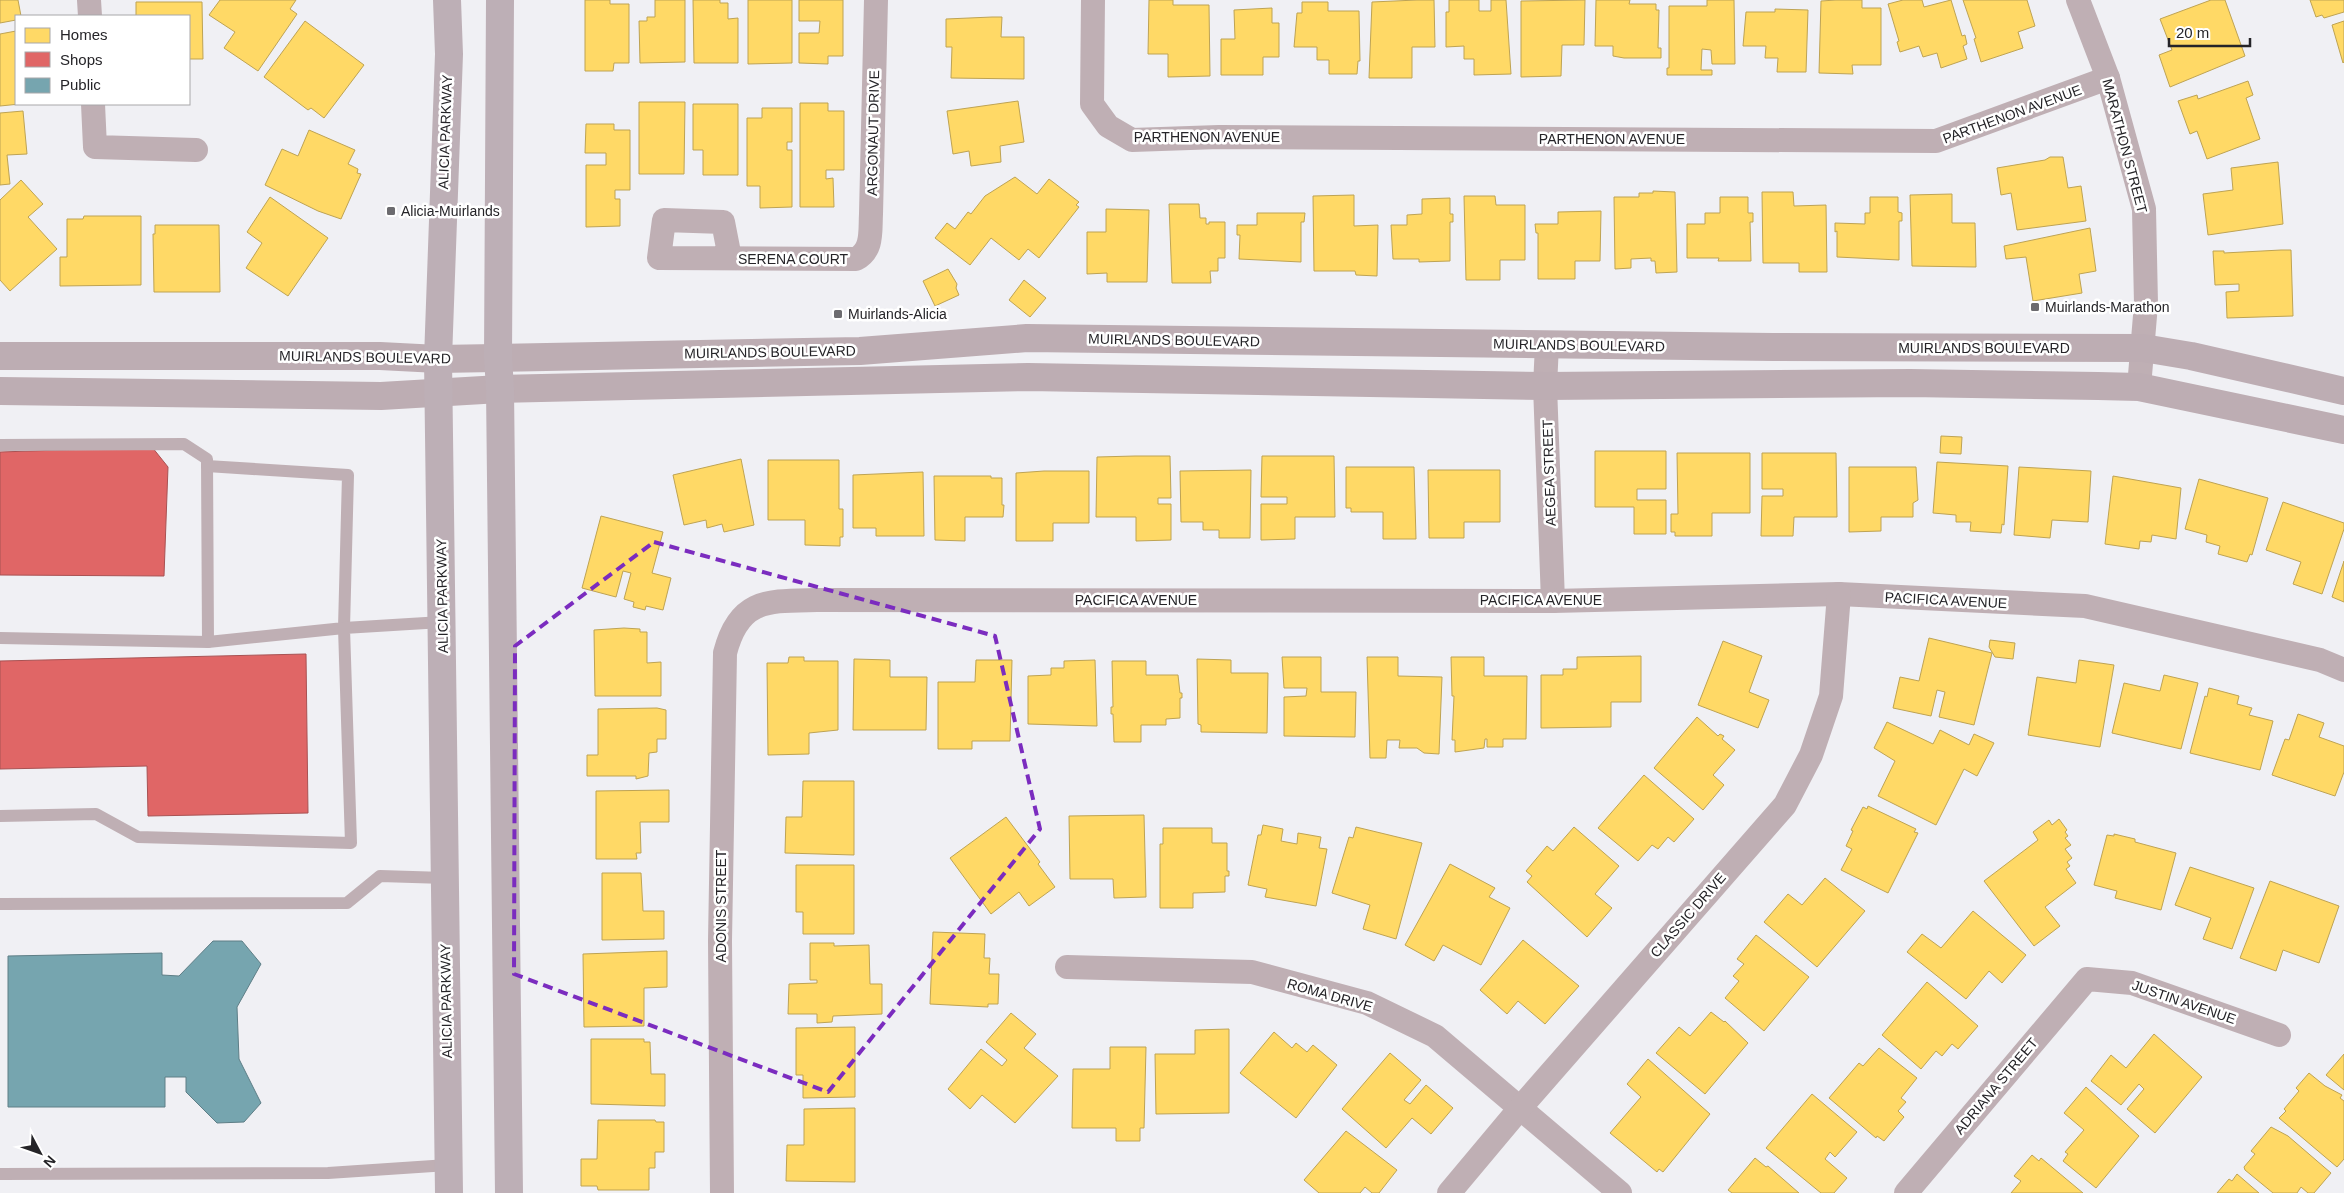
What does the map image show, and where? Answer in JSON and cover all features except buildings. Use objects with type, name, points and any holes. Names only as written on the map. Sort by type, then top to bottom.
[{"type":"main road","name":"ALICIA PARKWAY","points":[[447,0],[449,54],[438,359],[448,1193]]},
{"type":"main road","points":[[500,0],[498,357],[500,389],[509,1193]]},
{"type":"main road","name":"MUIRLANDS BOULEVARD","points":[[0,356],[380,356],[438,359],[860,351],[1027,338],[1547,345],[2143,348],[2191,356],[2344,391]]},
{"type":"main road","points":[[0,391],[381,396],[500,389],[1028,377],[1545,386],[1910,383],[2139,387],[2344,430]]},
{"type":"street","points":[[90,0],[90,15]]},
{"type":"street","name":"ARGONAUT DRIVE","points":[[856,259],[864,254],[870,244],[876,0]]},
{"type":"street","name":"PARTHENON AVENUE","points":[[1094,0],[1092,104],[1108,126],[1132,140],[1229,137],[1936,141],[2108,78]]},
{"type":"street","name":"MARATHON STREET","points":[[2078,0],[2108,78],[2144,209],[2146,304],[2139,387]]},
{"type":"street","points":[[93,105],[95,147],[196,150]]},
{"type":"street","name":"SERENA COURT","points":[[730,258],[856,259]]},
{"type":"street","name":"AEGEA STREET","points":[[1547,345],[1545,386],[1553,601]]},
{"type":"street","name":"PACIFICA AVENUE","points":[[737,622],[748,610],[757,605],[767,602],[793,600],[1553,601],[1838,594],[2085,606],[2320,660],[2344,670]]},
{"type":"street","name":"CLASSIC DRIVE","points":[[1449,1193],[1521,1107],[1785,805],[1811,755],[1831,696],[1838,594]]},
{"type":"street","name":"ADONIS STREET","points":[[722,1193],[722,781],[725,653],[730,634],[737,622]]},
{"type":"street","name":"ROMA DRIVE","points":[[1068,967],[1252,972],[1367,1003],[1435,1036],[1521,1107],[1620,1193]]},
{"type":"street","name":"JUSTIN AVENUE","points":[[2087,978],[2132,983],[2279,1035]]},
{"type":"street","name":"ADRIANA STREET","points":[[1906,1193],[2087,978]]},
{"type":"lane","points":[[0,445],[184,444],[207,459],[208,642]]},
{"type":"lane","points":[[0,816],[96,814],[138,837],[351,843],[344,628],[348,475],[208,466]]},
{"type":"lane","points":[[0,638],[208,642],[344,628],[442,622]]},
{"type":"lane","points":[[0,904],[347,903],[380,876],[445,878]]},
{"type":"lane","points":[[0,1174],[328,1173],[448,1165]]},
{"type":"highlighted area","points":[[654,542],[995,636],[1040,829],[828,1092],[514,974],[515,646]]},
{"type":"place","name":"Alicia-Muirlands","points":[[391,211]]},
{"type":"place","name":"Muirlands-Marathon","points":[[2035,307]]},
{"type":"place","name":"Muirlands-Alicia","points":[[838,314]]}]
